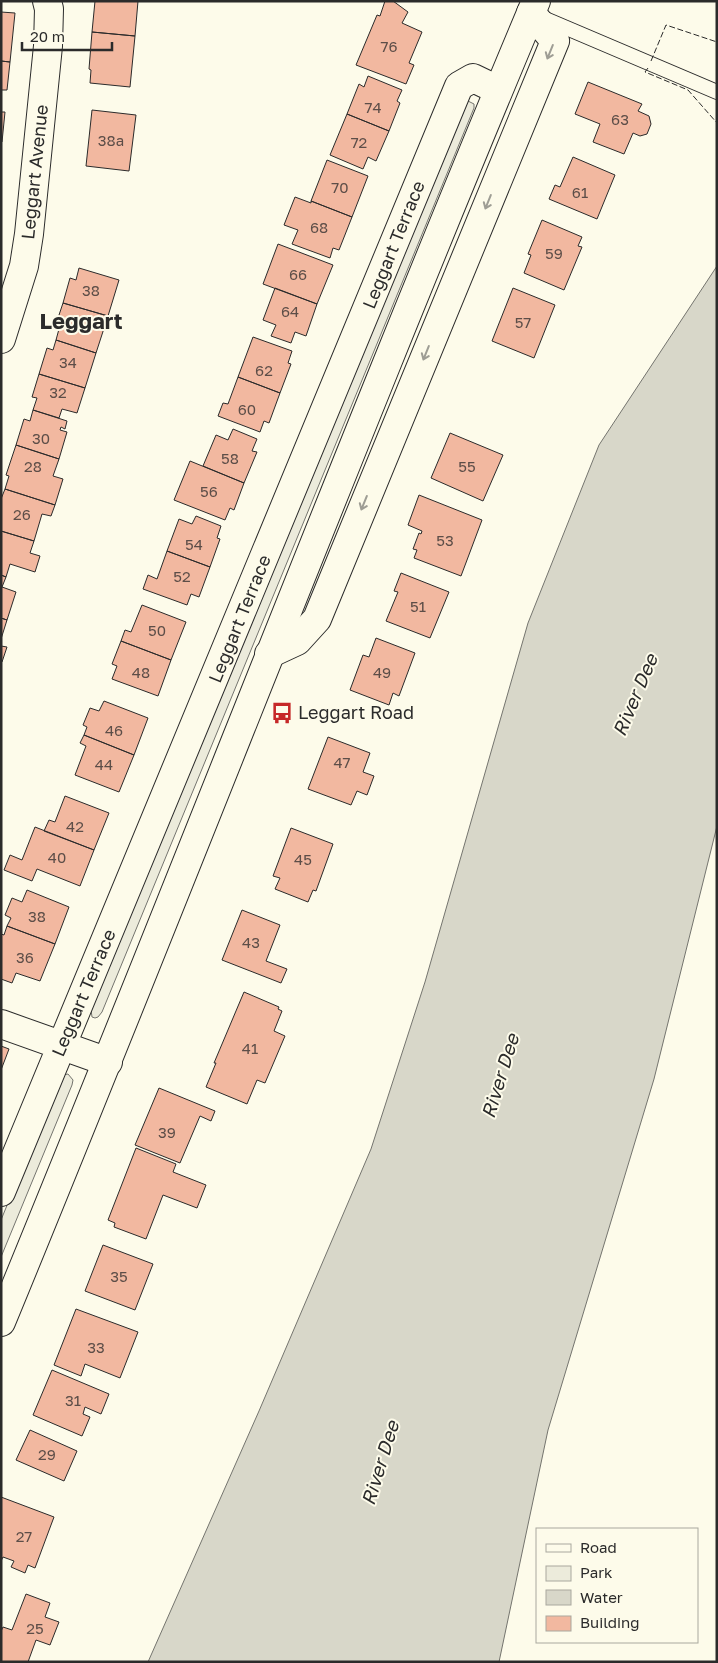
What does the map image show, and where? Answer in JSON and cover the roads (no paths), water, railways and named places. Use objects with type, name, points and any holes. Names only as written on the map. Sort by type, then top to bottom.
[{"type":"street","name":"Leggart Avenue","points":[[1,339],[24,266],[29,234],[48,46],[49,9],[47,1]]},
{"type":"street","points":[[1,1322],[108,1062],[269,654],[533,7]]},
{"type":"street","points":[[269,654],[297,641],[317,618],[554,41],[533,7]]},
{"type":"street","name":"Leggart Terrace","points":[[1,1192],[460,86],[473,78],[498,90]]},
{"type":"street","points":[[1,1024],[108,1062]]},
{"type":"lane","points":[[533,7],[717,92]]},
{"type":"water","name":"River Dee","points":[[717,266],[717,826],[654,1079],[548,1430],[499,1662],[148,1662],[259,1411],[371,1149],[425,982],[528,623],[599,445]]},
{"type":"place","name":"Leggart Road","points":[[282,713]]},
{"type":"district","name":"Leggart","points":[[81,321]]}]
